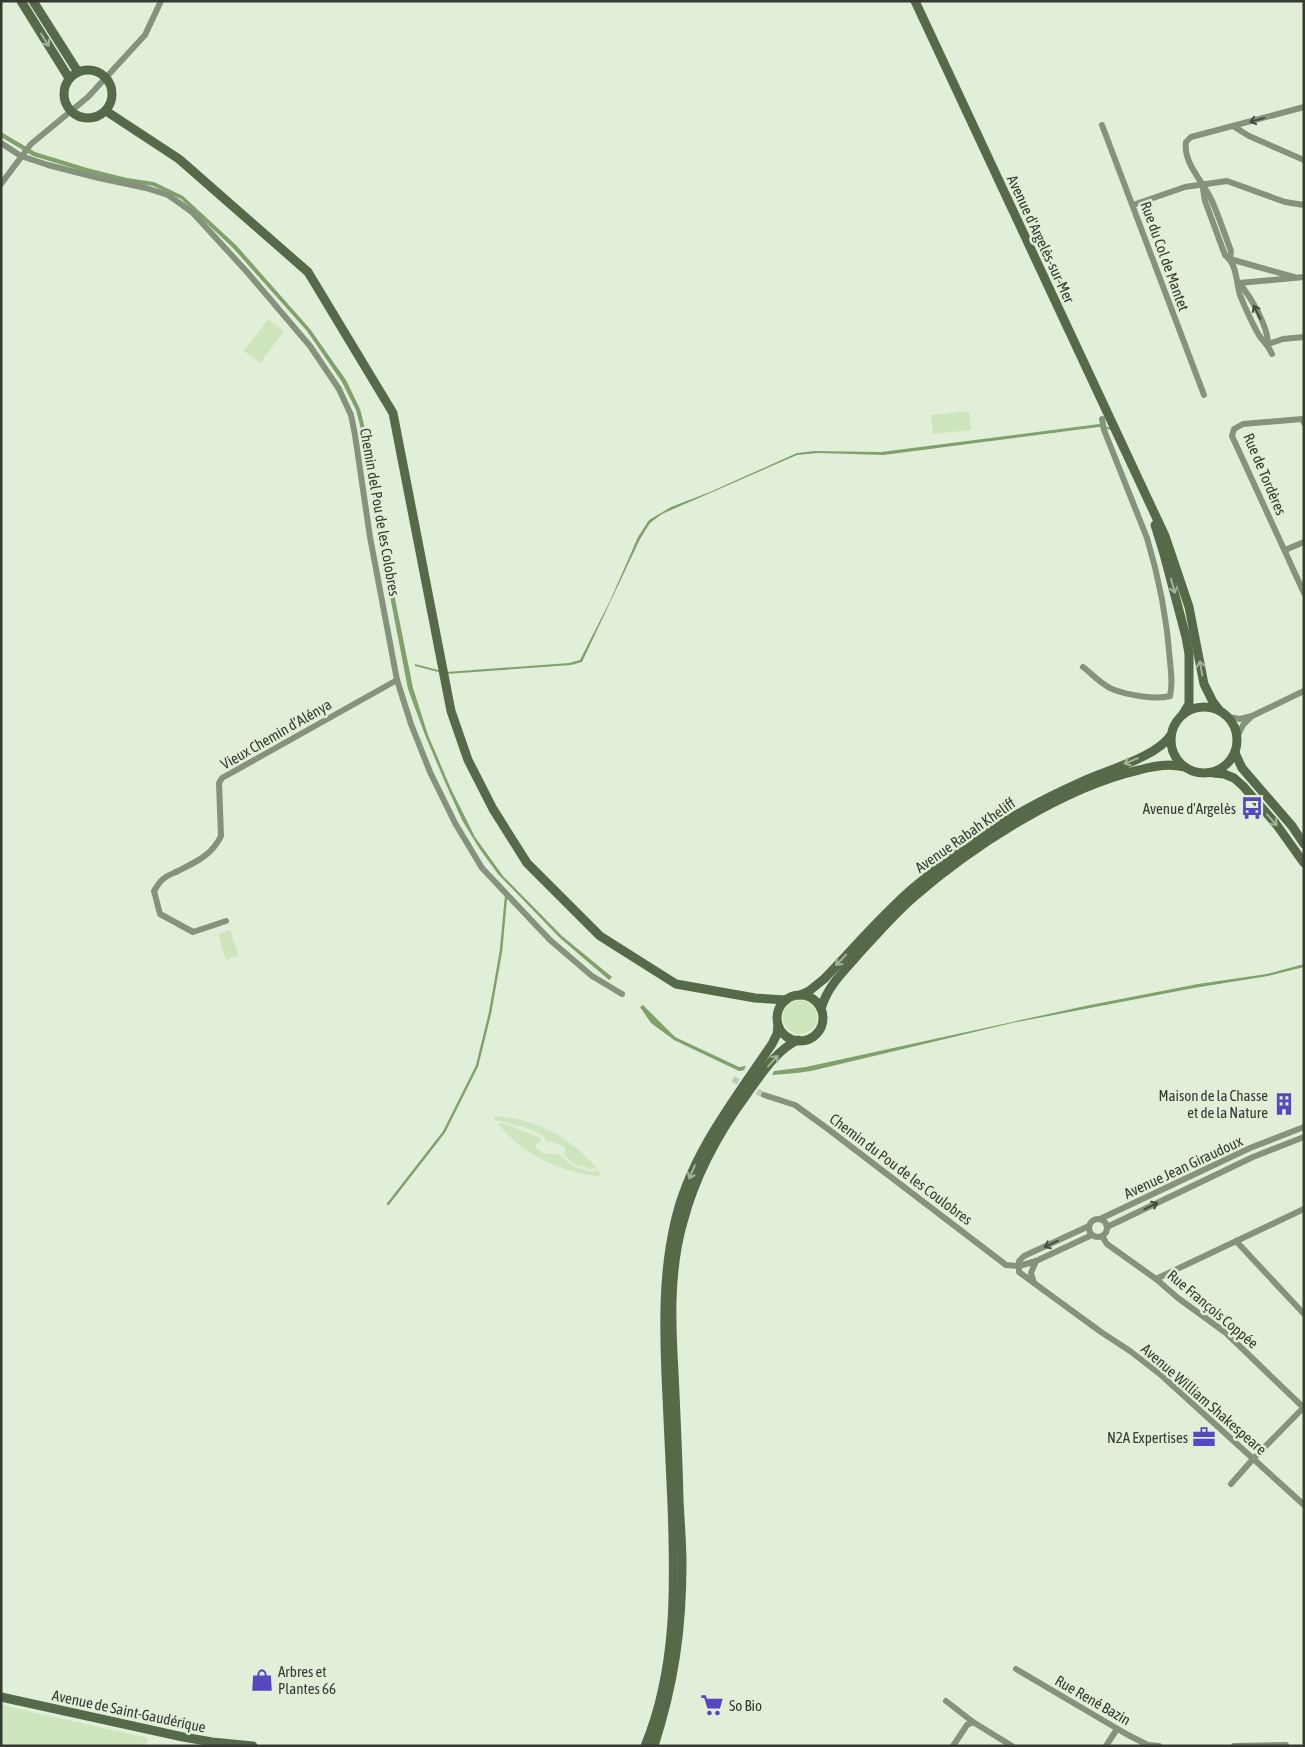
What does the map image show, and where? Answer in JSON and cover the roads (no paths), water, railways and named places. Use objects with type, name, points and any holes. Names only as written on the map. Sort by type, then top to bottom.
[{"type":"main road","points":[[21,1],[70,78]]},
{"type":"main road","points":[[33,1],[78,72]]},
{"type":"main road","name":"Avenue d'Argelès-sur-Mer","points":[[915,1],[1165,536],[1189,607],[1204,684],[1213,702],[1224,714]]},
{"type":"main road","points":[[84,70],[95,71],[106,78],[112,90],[112,96],[106,111],[91,119],[80,118],[71,112],[65,104],[63,93],[66,82],[78,72],[84,70]]},
{"type":"main road","points":[[106,111],[179,159],[308,272],[393,413],[451,712],[468,760],[493,809],[527,863],[600,936],[676,984],[755,998],[786,1000]]},
{"type":"main road","name":"Avenue d'Argelès-sur-Mer","points":[[1143,489],[1164,554],[1189,654],[1189,704],[1183,714]]},
{"type":"main road","points":[[1304,844],[1292,826],[1242,768],[1235,753],[1237,737],[1235,730],[1224,714],[1211,708],[1201,707],[1183,714],[1177,720],[1171,735],[1172,750],[1179,762],[1191,771],[1224,774],[1234,778],[1276,824],[1304,863]]},
{"type":"main road","name":"Avenue Rabah Kheliff","points":[[800,995],[809,991],[824,979],[911,889],[948,860],[996,827],[1038,802],[1147,754],[1166,743],[1171,735]]},
{"type":"main road","points":[[1208,773],[1224,766],[1235,753]]},
{"type":"main road","name":"Avenue Rabah Kheliff","points":[[821,1009],[826,995],[834,982],[879,930],[915,896],[974,851],[1034,814],[1097,783],[1124,773],[1151,767],[1175,764],[1184,767]]},
{"type":"main road","points":[[646,1746],[664,1684],[674,1606],[674,1562],[664,1322],[665,1282],[669,1251],[675,1220],[697,1161],[717,1125],[772,1044],[777,1034],[777,1015],[779,1009],[790,997],[800,995],[813,998],[821,1009],[823,1022],[817,1034],[805,1040],[786,1036],[778,1025]]},
{"type":"main road","points":[[755,998],[770,1004],[777,1015]]},
{"type":"main road","points":[[654,1746],[666,1709],[671,1685],[678,1648],[681,1604],[682,1562],[672,1325],[672,1283],[682,1222],[705,1162],[724,1128],[767,1068],[790,1044],[798,1040]]},
{"type":"main road","name":"Avenue de Saint-Gaudérique","points":[[1,1696],[183,1738],[252,1746]]},
{"type":"street","points":[[1,184],[31,144],[71,112],[146,35],[161,1]]},
{"type":"street","points":[[1272,354],[1268,344],[1260,338],[1240,295],[1239,283],[1230,259],[1225,254],[1205,202],[1202,185],[1191,165],[1185,148],[1186,142],[1191,137],[1304,107]]},
{"type":"street","name":"Rue du Col de Mantet","points":[[1102,125],[1204,395]]},
{"type":"street","points":[[1232,126],[1248,136],[1304,160]]},
{"type":"street","name":"Chemin del Pou de les Colobres","points":[[1,143],[22,156],[48,165],[168,195],[192,212],[247,272],[310,346],[339,389],[351,416],[370,537],[397,680],[411,724],[430,772],[455,823],[482,868],[550,940],[592,976],[622,994]]},
{"type":"street","points":[[1133,205],[1185,187],[1226,181],[1285,202],[1304,205]]},
{"type":"street","points":[[1230,259],[1294,277]]},
{"type":"street","points":[[1239,283],[1304,277]]},
{"type":"street","points":[[1268,344],[1283,339],[1304,337]]},
{"type":"street","points":[[1083,668],[1111,688],[1146,697],[1162,698],[1170,696],[1172,688],[1167,631],[1151,553],[1147,538],[1104,430],[1102,419]]},
{"type":"street","name":"Rue de Tordères","points":[[1303,421],[1243,424],[1234,429],[1232,436],[1304,593]]},
{"type":"street","points":[[1284,550],[1304,542]]},
{"type":"street","name":"Vieux Chemin d’Alénya","points":[[226,921],[194,932],[160,914],[154,892],[160,881],[201,859],[218,842],[221,836],[219,783],[222,778],[397,680]]},
{"type":"street","points":[[1224,714],[1240,719],[1252,716],[1304,692]]},
{"type":"street","points":[[1237,737],[1243,725],[1252,716]]},
{"type":"street","name":"Chemin du Pou de les Coulobres","points":[[764,1095],[795,1105],[1006,1265],[1020,1266]]},
{"type":"street","name":"Avenue Jean Giraudoux","points":[[1100,1219],[1250,1148],[1304,1127]]},
{"type":"street","name":"Avenue Jean Giraudoux","points":[[1107,1227],[1253,1157],[1304,1137]]},
{"type":"street","points":[[1156,1279],[1304,1209]]},
{"type":"street","points":[[1100,1219],[1104,1221],[1107,1227],[1102,1236],[1092,1235],[1036,1261],[1020,1266],[1019,1261],[1024,1256],[1089,1226],[1094,1220],[1100,1219]]},
{"type":"street","points":[[1089,1226],[1092,1235]]},
{"type":"street","name":"Rue François Coppée","points":[[1102,1236],[1107,1244],[1226,1333],[1303,1407]]},
{"type":"street","points":[[1236,1241],[1304,1314]]},
{"type":"street","points":[[1034,1283],[1032,1273],[1036,1261]]},
{"type":"street","points":[[1020,1266],[1032,1273]]},
{"type":"street","name":"Avenue William Shakespeare","points":[[1020,1266],[1019,1272],[1161,1375],[1304,1505]]},
{"type":"street","points":[[1231,1484],[1303,1407]]},
{"type":"street","name":"Rue René Bazin","points":[[1016,1669],[1148,1745],[1159,1746]]},
{"type":"street","points":[[946,1701],[973,1722],[1012,1746]]},
{"type":"street","points":[[953,1746],[967,1725],[973,1722]]},
{"type":"street","points":[[1106,1746],[1117,1728]]},
{"type":"street","points":[[1234,1746],[1286,1745]]},
{"type":"waterway","points":[[388,1204],[444,1132],[477,1066],[490,1013],[501,951],[506,897]]},
{"type":"tunnel","points":[[733,1079],[764,1095]]},
{"type":"place","name":"Avenue d'Argelès","points":[[1252,808]]},
{"type":"place","name":"Maison de la Chasse et de la Nature","points":[[1284,1104]]},
{"type":"place","name":"N2A Expertises","points":[[1204,1437]]},
{"type":"place","name":"Arbres et Plantes 66","points":[[262,1680]]},
{"type":"place","name":"So Bio","points":[[712,1705]]}]
